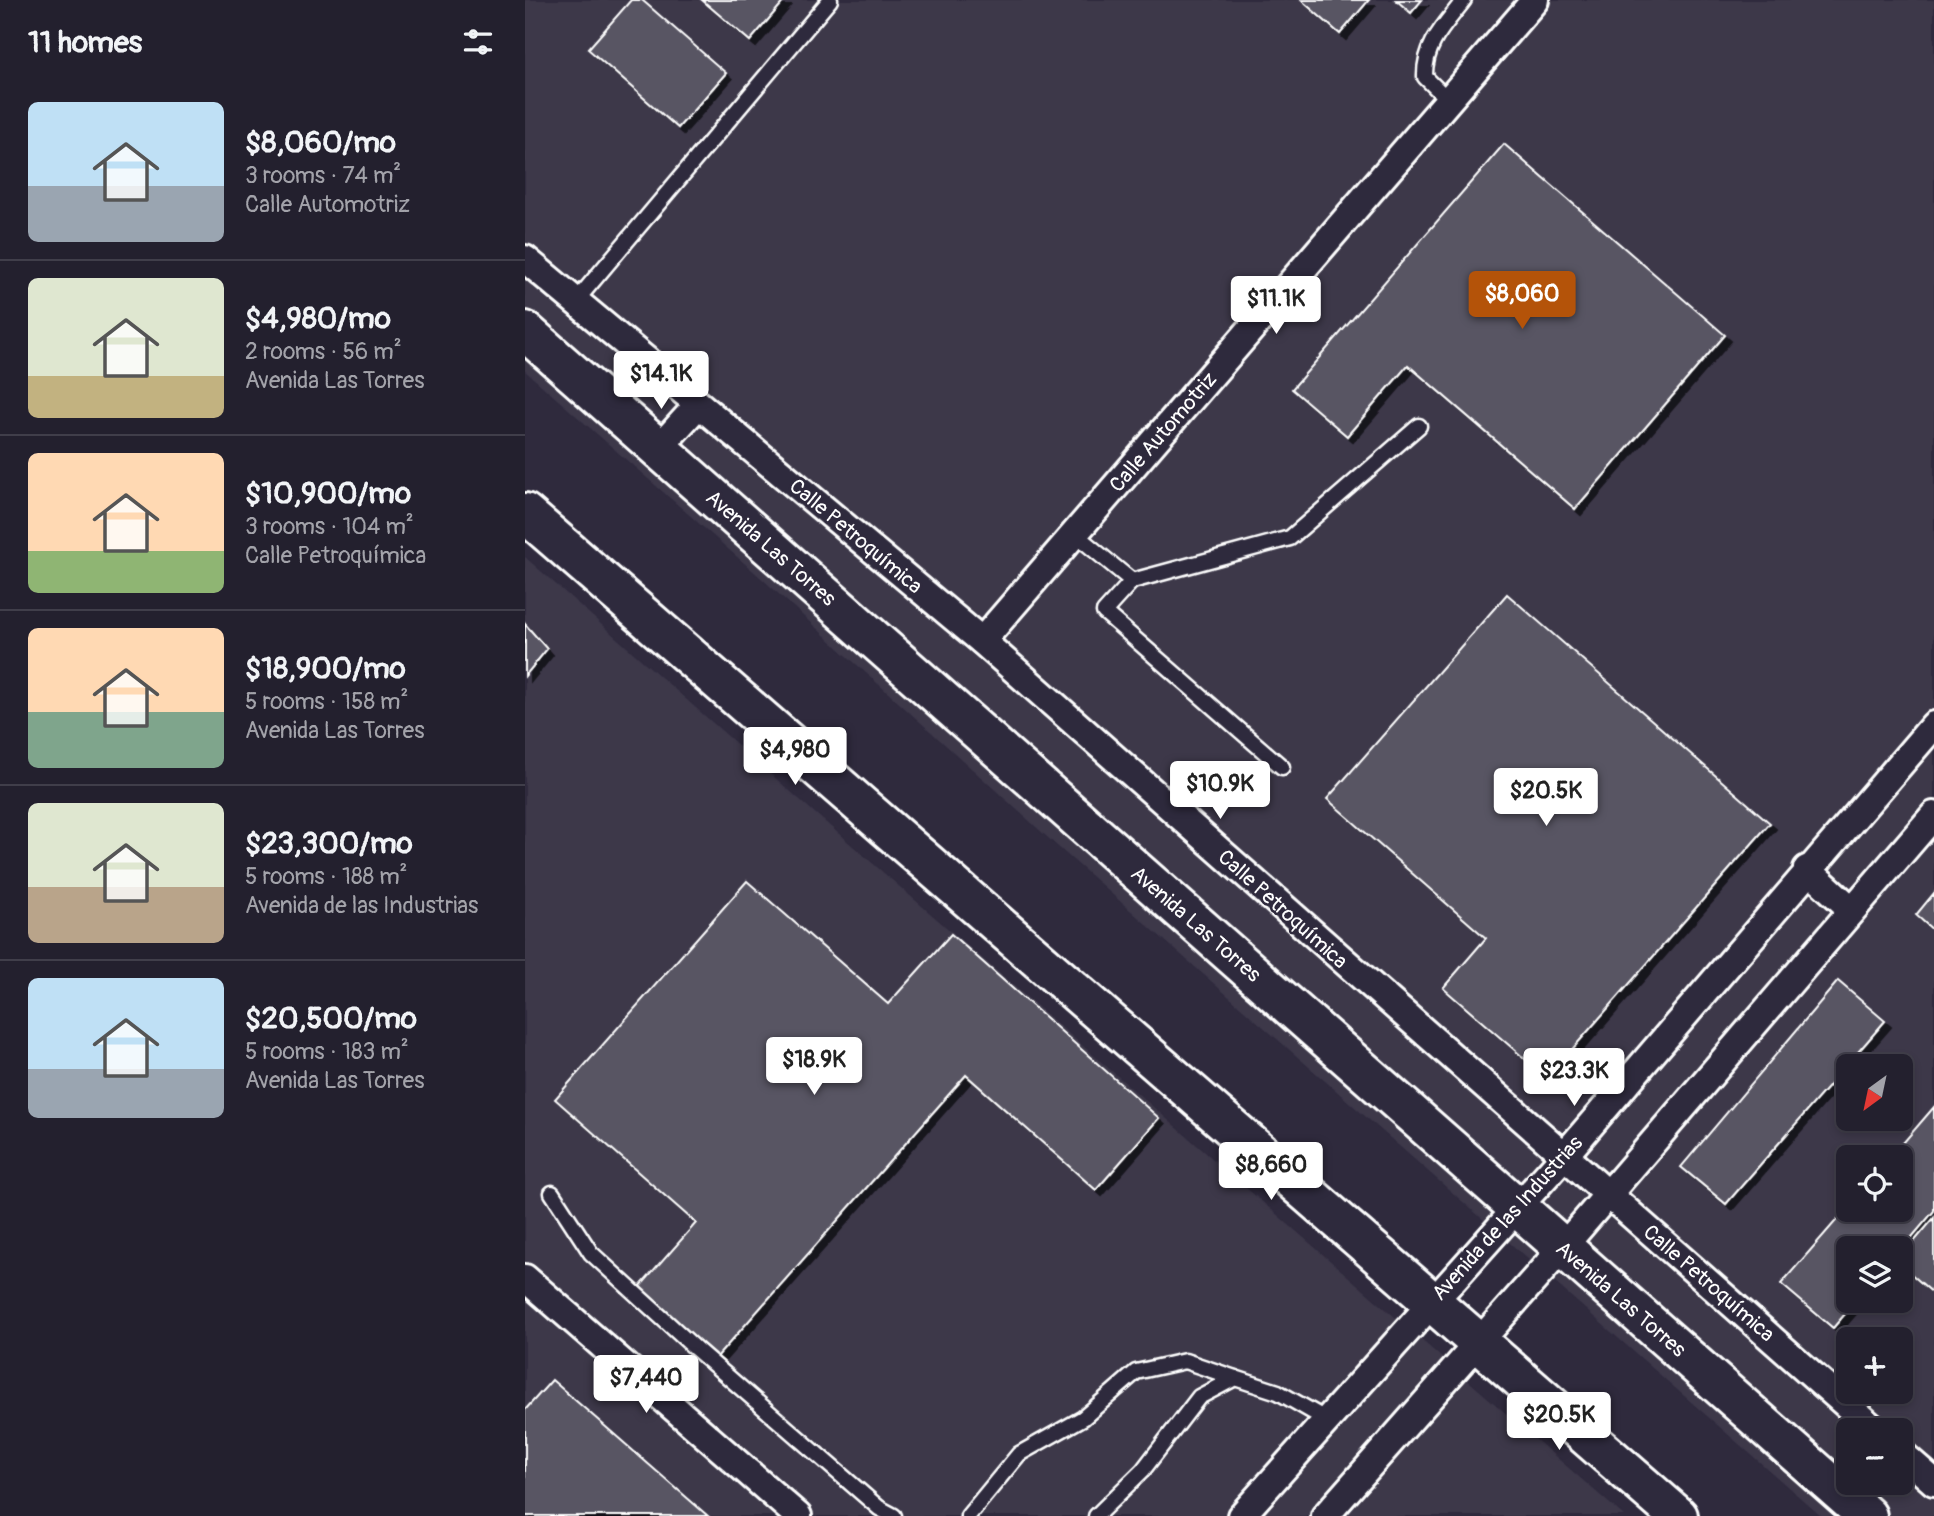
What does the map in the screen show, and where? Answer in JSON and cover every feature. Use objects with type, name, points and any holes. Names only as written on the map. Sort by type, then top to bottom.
[{"type":"main road","name":"Avenida Las Torres","points":[[525,331],[1867,1516]]},
{"type":"main road","points":[[525,513],[1678,1516]]},
{"type":"street","name":"Calle Automotriz","points":[[982,641],[1535,0]]},
{"type":"street","name":"Calle Petroquímica","points":[[525,259],[982,641],[1861,1418]]},
{"type":"street","points":[[658,449],[698,405]]},
{"type":"street","name":"Avenida de las Industrias","points":[[1241,1516],[1563,1157],[1807,869],[1934,725]]},
{"type":"street","points":[[1325,1516],[1563,1247],[1934,815]]},
{"type":"street","points":[[1807,869],[1851,909]]},
{"type":"street","points":[[525,1278],[798,1516]]},
{"type":"street","points":[[1913,1464],[1934,1482]]},
{"type":"lane","points":[[576,301],[830,0]]},
{"type":"lane","points":[[1448,100],[1425,77],[1425,60],[1431,43],[1464,0]]},
{"type":"lane","points":[[1282,767],[1104,612],[1132,581],[1290,538],[1419,426]]},
{"type":"lane","points":[[1075,534],[1132,581]]},
{"type":"lane","points":[[552,1193],[591,1253],[706,1358],[879,1508],[894,1516]]},
{"type":"lane","points":[[968,1516],[1019,1454],[1083,1418],[1136,1372],[1185,1361],[1278,1392],[1327,1420]]},
{"type":"lane","points":[[1096,1516],[1143,1470],[1199,1397],[1235,1378]]},
{"type":"shaded area","points":[[525,0],[1934,0],[1934,1516],[1821,1516],[1057,846],[760,577],[525,371]]},
{"type":"shaded area","points":[[525,557],[816,814],[1624,1516],[525,1516]]},
{"type":"building","points":[[631,0],[642,0],[726,73],[678,128],[588,49]]},
{"type":"building","points":[[702,0],[785,0],[750,41]]},
{"type":"building","points":[[1301,0],[1369,0],[1340,34]]},
{"type":"building","points":[[1396,0],[1422,0],[1411,13]]},
{"type":"building","points":[[1504,144],[1725,335],[1575,509],[1408,365],[1347,436],[1292,389]]},
{"type":"building","points":[[1507,594],[1770,823],[1547,1078],[1443,988],[1486,938],[1327,799]]},
{"type":"building","points":[[525,624],[547,649],[525,676]]},
{"type":"building","points":[[747,881],[888,1004],[951,934],[1159,1118],[1096,1190],[966,1075],[716,1358],[638,1289],[696,1223],[555,1099]]},
{"type":"building","points":[[1934,893],[1934,931],[1916,915]]},
{"type":"building","points":[[1838,981],[1885,1021],[1856,1054],[1836,1054],[1836,1077],[1726,1204],[1681,1167]]},
{"type":"building","points":[[1934,1107],[1934,1211],[1913,1236],[1836,1236],[1836,1313],[1846,1313],[1833,1328],[1781,1284],[1836,1221],[1913,1222],[1913,1145],[1901,1145]]},
{"type":"building","points":[[1934,1218],[1934,1294],[1913,1276],[1913,1243]]},
{"type":"building","points":[[552,1380],[708,1516],[525,1516],[525,1410]]}]
